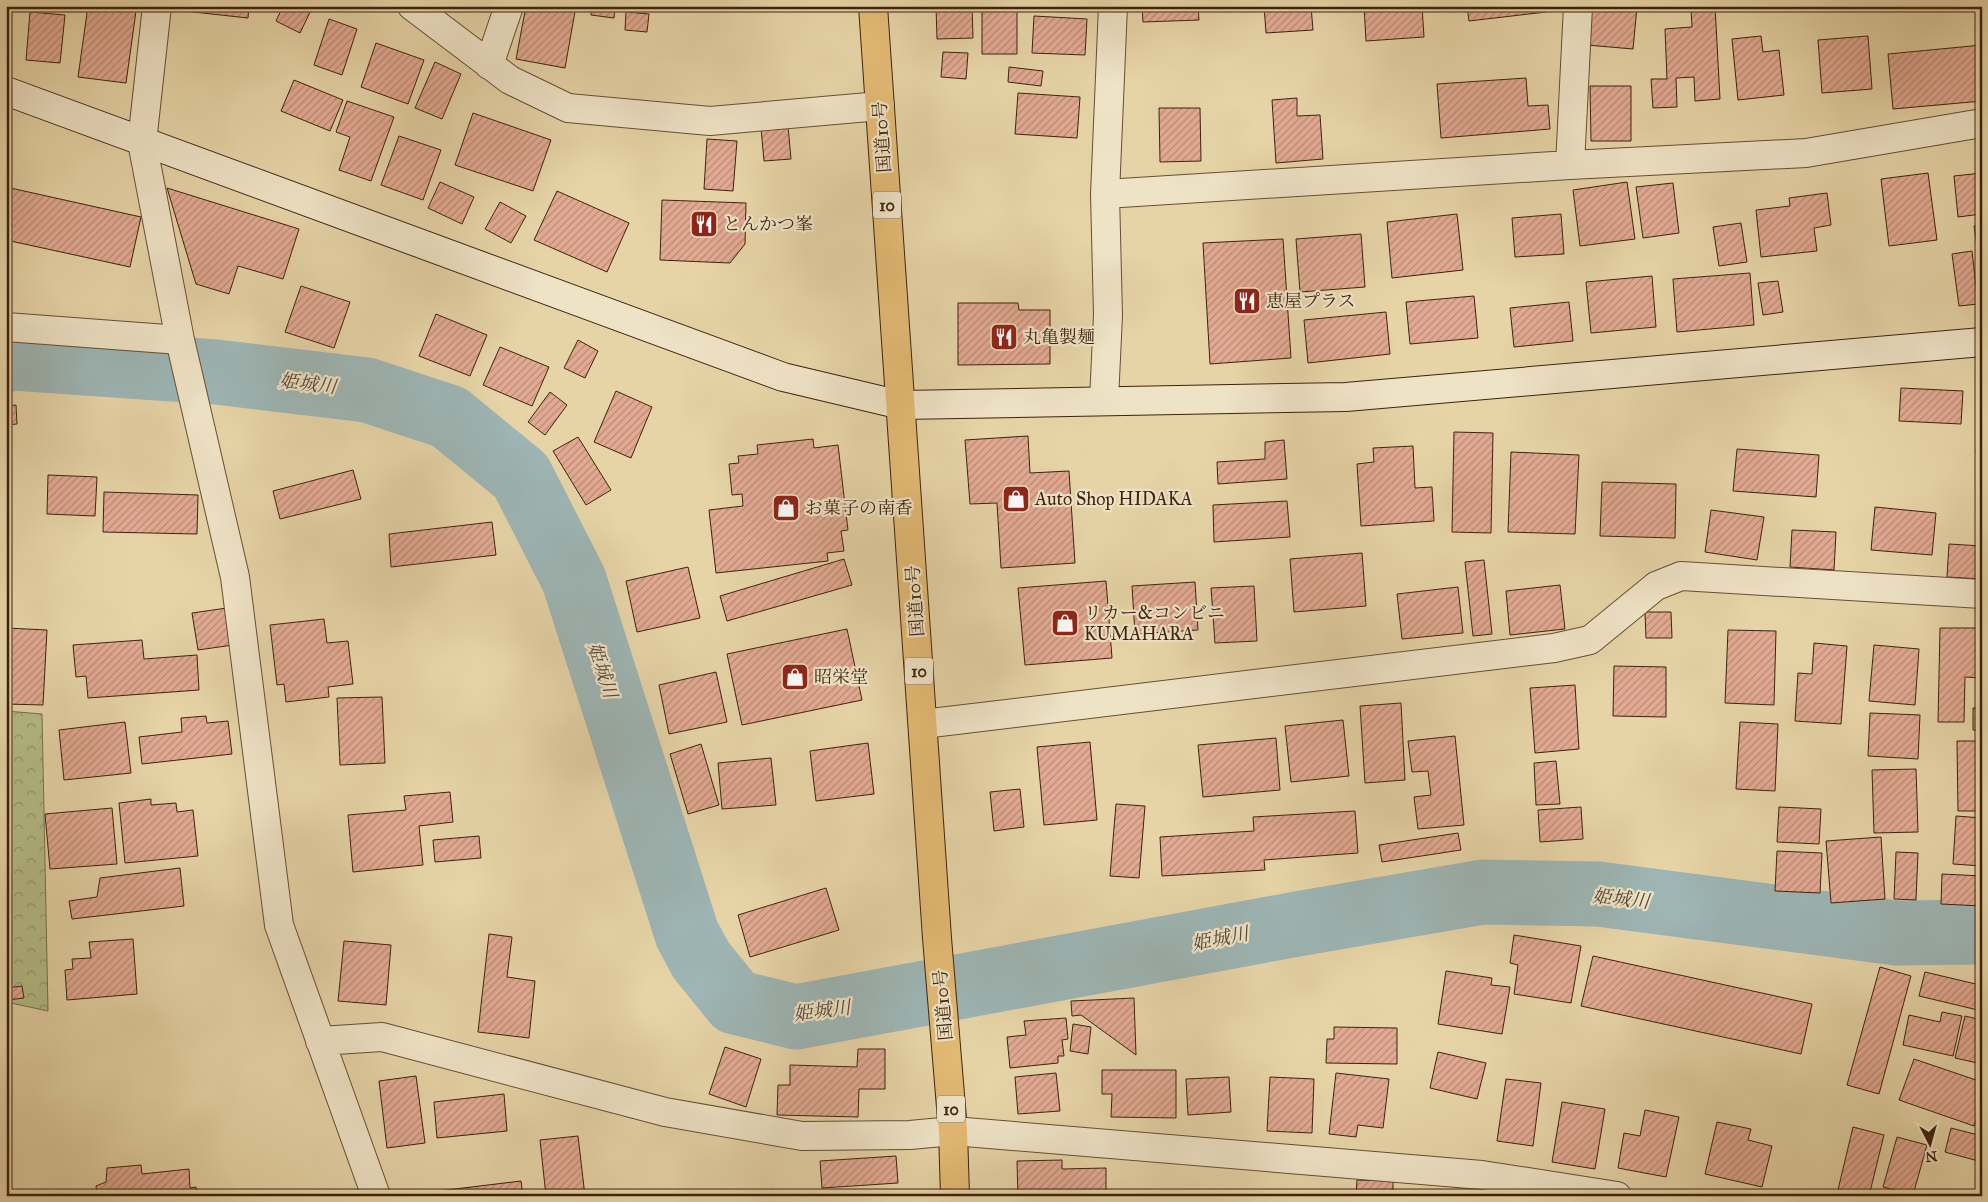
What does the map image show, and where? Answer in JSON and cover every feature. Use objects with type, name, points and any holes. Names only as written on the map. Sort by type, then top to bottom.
[{"type":"highway","name":"国道10号","points":[[873,6],[937,938],[953,1131],[955,1196]]},
{"type":"street","points":[[157,6],[142,142],[181,344],[235,577],[279,925],[376,1196]]},
{"type":"street","points":[[412,6],[510,80],[568,108],[710,121],[880,106]]},
{"type":"street","points":[[489,65],[509,6]]},
{"type":"street","points":[[1104,400],[1108,315],[1105,194],[1113,6]]},
{"type":"street","points":[[1570,165],[1578,6]]},
{"type":"street","points":[[6,91],[783,377],[901,404],[1346,397],[1982,342]]},
{"type":"street","points":[[1105,194],[1570,165],[1806,153],[1982,123]]},
{"type":"street","points":[[6,327],[181,344]]},
{"type":"street","points":[[923,724],[1563,646],[1590,640],[1656,586],[1680,576],[1982,594]]},
{"type":"street","points":[[320,1041],[382,1037],[665,1112],[802,1136],[910,1136],[953,1131],[1482,1175],[1617,1196]]},
{"type":"green space","points":[[6,711],[42,714],[48,1011],[6,1002]]},
{"type":"building","points":[[88,6],[136,11],[126,83],[78,77]]},
{"type":"building","points":[[176,6],[249,6],[248,18],[175,10]]},
{"type":"building","points":[[283,6],[313,6],[300,33],[276,21]]},
{"type":"building","points":[[526,6],[542,9],[542,6],[576,6],[565,68],[516,59]]},
{"type":"building","points":[[592,6],[615,6],[614,18],[591,15]]},
{"type":"building","points":[[936,6],[972,6],[973,38],[937,39]]},
{"type":"building","points":[[982,6],[1017,6],[1017,54],[982,54]]},
{"type":"building","points":[[1142,6],[1198,6],[1199,20],[1143,22]]},
{"type":"building","points":[[1264,6],[1311,6],[1313,30],[1266,33]]},
{"type":"building","points":[[1364,6],[1422,6],[1424,37],[1366,41]]},
{"type":"building","points":[[1467,6],[1546,6],[1546,12],[1469,21]]},
{"type":"building","points":[[1590,6],[1637,7],[1633,49],[1587,45]]},
{"type":"building","points":[[1715,6],[1720,99],[1695,101],[1694,77],[1676,78],[1677,107],[1653,108],[1651,79],[1667,79],[1665,29],[1692,27],[1691,8]]},
{"type":"building","points":[[1892,6],[1936,6],[1892,11]]},
{"type":"building","points":[[30,12],[65,15],[60,63],[26,60]]},
{"type":"building","points":[[626,12],[649,14],[647,32],[625,30]]},
{"type":"building","points":[[1034,16],[1087,19],[1085,55],[1032,53]]},
{"type":"building","points":[[329,19],[357,29],[342,75],[314,65]]},
{"type":"building","points":[[1761,36],[1763,52],[1779,50],[1784,95],[1738,100],[1732,39]]},
{"type":"building","points":[[1868,36],[1872,89],[1822,93],[1818,40]]},
{"type":"building","points":[[376,43],[424,60],[408,104],[361,87]]},
{"type":"building","points":[[1982,45],[1982,101],[1893,109],[1888,54]]},
{"type":"building","points":[[943,52],[968,53],[966,79],[941,77]]},
{"type":"building","points":[[435,62],[461,74],[442,119],[415,108]]},
{"type":"building","points":[[1009,67],[1043,71],[1041,86],[1008,82]]},
{"type":"building","points":[[1526,78],[1528,106],[1548,105],[1550,129],[1441,138],[1437,84]]},
{"type":"building","points":[[294,80],[343,100],[330,131],[281,111]]},
{"type":"building","points":[[1590,86],[1631,86],[1631,141],[1591,141]]},
{"type":"building","points":[[1018,93],[1080,97],[1077,138],[1015,134]]},
{"type":"building","points":[[1297,98],[1297,116],[1320,115],[1323,159],[1276,163],[1272,100]]},
{"type":"building","points":[[347,101],[394,117],[371,181],[339,170],[350,137],[336,132]]},
{"type":"building","points":[[1159,108],[1200,108],[1201,161],[1160,162]]},
{"type":"building","points":[[473,113],[551,140],[533,191],[455,165]]},
{"type":"building","points":[[788,126],[791,159],[764,161],[761,128]]},
{"type":"building","points":[[399,136],[441,150],[423,200],[381,185]]},
{"type":"building","points":[[707,139],[737,141],[733,191],[704,189]]},
{"type":"building","points":[[1928,173],[1937,240],[1889,246],[1881,179]]},
{"type":"building","points":[[1982,173],[1982,214],[1958,217],[1954,176]]},
{"type":"building","points":[[440,182],[474,197],[462,224],[428,208]]},
{"type":"building","points":[[1627,182],[1635,239],[1580,246],[1573,190]]},
{"type":"building","points":[[1673,183],[1679,233],[1643,238],[1636,187]]},
{"type":"building","points":[[6,187],[141,217],[130,267],[6,240]]},
{"type":"building","points":[[167,188],[299,229],[283,279],[238,266],[229,294],[196,284]]},
{"type":"building","points":[[557,191],[629,223],[607,272],[534,240]]},
{"type":"building","points":[[1827,193],[1831,225],[1814,228],[1817,251],[1761,257],[1756,210],[1790,206],[1789,198]]},
{"type":"building","name":"とんかつ峯","points":[[662,200],[746,203],[745,244],[730,263],[660,260]]},
{"type":"building","points":[[500,202],[526,216],[511,243],[485,229]]},
{"type":"building","points":[[1457,214],[1463,270],[1392,278],[1387,222]]},
{"type":"building","points":[[1561,214],[1564,254],[1515,257],[1512,218]]},
{"type":"building","points":[[1741,223],[1747,262],[1719,266],[1713,227]]},
{"type":"building","points":[[1982,225],[1982,247],[1977,247],[1974,226]]},
{"type":"building","points":[[1361,234],[1365,287],[1300,292],[1296,239]]},
{"type":"building","name":"恵屋プラス","points":[[1283,239],[1291,358],[1210,364],[1203,243]]},
{"type":"building","points":[[1972,251],[1978,304],[1959,306],[1952,254]]},
{"type":"building","points":[[1750,273],[1754,325],[1677,332],[1673,279]]},
{"type":"building","points":[[1652,276],[1656,327],[1591,333],[1586,282]]},
{"type":"building","points":[[1778,281],[1783,312],[1763,315],[1758,283]]},
{"type":"building","points":[[301,286],[350,302],[334,348],[285,332]]},
{"type":"building","points":[[1474,296],[1478,338],[1410,344],[1406,302]]},
{"type":"building","points":[[1569,302],[1573,341],[1514,347],[1510,308]]},
{"type":"building","name":"丸亀製麺","points":[[958,303],[1018,303],[1019,310],[1050,310],[1050,364],[958,365]]},
{"type":"building","points":[[1386,312],[1390,354],[1308,363],[1304,320]]},
{"type":"building","points":[[436,314],[487,335],[470,376],[419,356]]},
{"type":"building","points":[[578,340],[598,351],[585,378],[564,368]]},
{"type":"building","points":[[500,347],[549,367],[532,406],[483,385]]},
{"type":"building","points":[[1901,388],[1963,391],[1961,424],[1899,421]]},
{"type":"building","points":[[616,391],[652,407],[631,458],[594,442]]},
{"type":"building","points":[[550,392],[567,405],[545,435],[528,422]]},
{"type":"building","points":[[16,405],[17,424],[6,425],[6,406]]},
{"type":"building","points":[[1454,432],[1493,433],[1491,533],[1452,532]]},
{"type":"building","points":[[1028,436],[1030,473],[1069,471],[1075,563],[1001,568],[997,503],[970,504],[965,440]]},
{"type":"building","points":[[578,437],[611,490],[586,505],[553,451]]},
{"type":"building","name":"お菓子の南香","points":[[813,439],[814,448],[838,445],[848,530],[841,531],[844,551],[827,553],[828,561],[716,573],[709,510],[743,506],[742,494],[732,495],[729,464],[739,463],[738,456],[758,454],[757,445]]},
{"type":"building","points":[[1284,440],[1287,479],[1218,484],[1217,462],[1265,459],[1265,442]]},
{"type":"building","points":[[1413,446],[1415,488],[1432,487],[1434,521],[1361,526],[1357,464],[1374,462],[1373,448]]},
{"type":"building","points":[[1982,448],[1982,475],[1978,475],[1976,449]]},
{"type":"building","points":[[1737,449],[1819,455],[1816,497],[1733,491]]},
{"type":"building","points":[[1511,452],[1579,455],[1575,534],[1508,532]]},
{"type":"building","points":[[353,470],[361,499],[280,519],[273,491]]},
{"type":"building","points":[[48,475],[97,477],[95,516],[47,514]]},
{"type":"building","points":[[1602,482],[1676,484],[1675,538],[1600,536]]},
{"type":"building","points":[[104,492],[198,495],[197,534],[103,532]]},
{"type":"building","points":[[1287,501],[1290,537],[1214,542],[1213,505]]},
{"type":"building","points":[[1875,507],[1936,513],[1932,555],[1871,550]]},
{"type":"building","points":[[1711,510],[1764,517],[1757,560],[1705,552]]},
{"type":"building","points":[[492,522],[496,555],[391,567],[389,534]]},
{"type":"building","points":[[1792,530],[1836,532],[1834,570],[1790,567]]},
{"type":"building","points":[[1949,544],[1982,546],[1982,579],[1947,577]]},
{"type":"building","points":[[1362,553],[1366,606],[1294,612],[1290,559]]},
{"type":"building","points":[[844,559],[852,585],[727,621],[720,596]]},
{"type":"building","points":[[1484,560],[1492,634],[1473,636],[1465,562]]},
{"type":"building","points":[[688,567],[700,618],[637,632],[626,581]]},
{"type":"building","name":"リカー&コンビニ KUMAHARA","points":[[1106,581],[1112,658],[1025,665],[1018,588]]},
{"type":"building","points":[[1195,582],[1198,630],[1135,634],[1132,586]]},
{"type":"building","points":[[1560,585],[1565,629],[1510,635],[1506,591]]},
{"type":"building","points":[[1254,586],[1257,641],[1215,643],[1211,588]]},
{"type":"building","points":[[1458,587],[1463,633],[1402,639],[1397,594]]},
{"type":"building","points":[[227,608],[233,645],[198,650],[192,613]]},
{"type":"building","points":[[1645,612],[1671,612],[1672,638],[1646,638]]},
{"type":"building","points":[[324,619],[327,643],[348,641],[353,684],[328,687],[329,697],[286,702],[284,684],[277,685],[270,625]]},
{"type":"building","points":[[6,628],[47,630],[43,705],[6,704]]},
{"type":"building","points":[[1940,628],[1982,628],[1982,678],[1965,677],[1964,722],[1938,722]]},
{"type":"building","name":"昭栄堂","points":[[847,629],[862,700],[742,725],[727,654]]},
{"type":"building","points":[[1728,630],[1776,631],[1774,705],[1725,703]]},
{"type":"building","points":[[142,640],[144,659],[197,655],[199,690],[88,698],[86,676],[76,677],[73,645]]},
{"type":"building","points":[[1814,643],[1847,646],[1841,724],[1795,721],[1798,673],[1812,674]]},
{"type":"building","points":[[1874,645],[1919,649],[1915,705],[1869,701]]},
{"type":"building","points":[[1614,666],[1666,667],[1666,717],[1613,716]]},
{"type":"building","points":[[716,672],[727,722],[669,734],[659,685]]},
{"type":"building","points":[[1575,685],[1579,749],[1535,753],[1530,688]]},
{"type":"building","points":[[382,697],[385,763],[340,765],[337,698]]},
{"type":"building","points":[[1401,703],[1405,780],[1365,783],[1360,706]]},
{"type":"building","points":[[1973,708],[1982,708],[1982,731],[1973,730]]},
{"type":"building","points":[[1870,713],[1920,715],[1918,759],[1868,756]]},
{"type":"building","points":[[206,716],[207,723],[228,721],[232,754],[142,764],[139,737],[182,732],[181,718]]},
{"type":"building","points":[[1343,720],[1349,776],[1291,782],[1285,726]]},
{"type":"building","points":[[125,722],[131,773],[64,780],[59,730]]},
{"type":"building","points":[[1740,722],[1778,724],[1775,791],[1736,789]]},
{"type":"building","points":[[1455,736],[1464,825],[1418,829],[1414,797],[1431,795],[1428,771],[1412,772],[1408,741]]},
{"type":"building","points":[[1276,738],[1280,790],[1203,797],[1198,745]]},
{"type":"building","points":[[1957,741],[1982,741],[1982,811],[1958,811]]},
{"type":"building","points":[[1090,742],[1097,820],[1044,825],[1037,747]]},
{"type":"building","points":[[868,743],[874,794],[816,801],[810,751]]},
{"type":"building","points":[[701,744],[719,805],[688,814],[670,754]]},
{"type":"building","points":[[771,758],[776,805],[722,809],[718,763]]},
{"type":"building","points":[[1556,761],[1560,804],[1536,805],[1534,763]]},
{"type":"building","points":[[1916,769],[1918,832],[1874,833],[1872,770]]},
{"type":"building","points":[[1020,789],[1024,827],[994,831],[990,792]]},
{"type":"building","points":[[450,792],[453,822],[419,826],[423,865],[353,872],[348,815],[406,810],[404,796]]},
{"type":"building","points":[[151,799],[151,805],[176,803],[177,812],[193,810],[198,856],[125,863],[119,803]]},
{"type":"building","points":[[1116,804],[1145,806],[1139,878],[1110,876]]},
{"type":"building","points":[[1581,807],[1583,839],[1540,842],[1538,810]]},
{"type":"building","points":[[1779,807],[1821,809],[1819,844],[1777,842]]},
{"type":"building","points":[[112,808],[117,864],[50,869],[45,814]]},
{"type":"building","points":[[1355,811],[1358,853],[1264,860],[1265,870],[1162,876],[1160,837],[1254,831],[1253,817]]},
{"type":"building","points":[[1956,816],[1982,818],[1982,866],[1953,864]]},
{"type":"building","points":[[1458,833],[1461,850],[1382,862],[1379,845]]},
{"type":"building","points":[[479,836],[481,858],[435,862],[433,840]]},
{"type":"building","points":[[1881,837],[1885,899],[1831,903],[1826,841]]},
{"type":"building","points":[[1777,851],[1822,853],[1820,893],[1775,891]]},
{"type":"building","points":[[1896,852],[1918,853],[1916,900],[1894,899]]},
{"type":"building","points":[[180,868],[184,906],[72,919],[69,901],[97,897],[100,878]]},
{"type":"building","points":[[1942,874],[1982,876],[1982,906],[1941,904]]},
{"type":"building","points":[[826,888],[839,930],[750,957],[738,915]]},
{"type":"building","points":[[489,934],[512,937],[507,977],[535,981],[529,1038],[478,1032]]},
{"type":"building","points":[[1514,935],[1581,946],[1571,1003],[1514,994],[1518,965],[1510,963]]},
{"type":"building","points":[[133,939],[137,994],[67,1000],[65,970],[73,969],[72,959],[91,958],[89,942]]},
{"type":"building","points":[[344,941],[391,945],[386,1005],[338,1001]]},
{"type":"building","points":[[1593,956],[1812,1004],[1801,1054],[1581,1006]]},
{"type":"building","points":[[1880,967],[1911,976],[1879,1094],[1847,1085]]},
{"type":"building","points":[[1446,971],[1492,978],[1491,985],[1510,987],[1502,1034],[1438,1024]]},
{"type":"building","points":[[1925,972],[1980,985],[1982,977],[1982,1011],[1919,996]]},
{"type":"building","points":[[22,986],[24,998],[7,1000],[6,988]]},
{"type":"building","points":[[1134,998],[1136,1055],[1081,1015],[1072,1016],[1071,1001]]},
{"type":"building","points":[[1942,1012],[1962,1016],[1953,1056],[1903,1045],[1909,1015],[1940,1022]]},
{"type":"building","points":[[1965,1016],[1982,1020],[1982,1064],[1955,1058]]},
{"type":"building","points":[[1066,1018],[1068,1039],[1062,1040],[1064,1056],[1058,1056],[1058,1063],[1010,1068],[1007,1037],[1026,1035],[1024,1021]]},
{"type":"building","points":[[1073,1024],[1091,1027],[1088,1054],[1070,1051]]},
{"type":"building","points":[[1334,1027],[1397,1028],[1397,1064],[1326,1063],[1327,1039],[1334,1039]]},
{"type":"building","points":[[725,1047],[761,1059],[746,1107],[709,1094]]},
{"type":"building","points":[[858,1049],[885,1049],[885,1089],[859,1089],[858,1117],[777,1115],[778,1085],[790,1085],[790,1065],[857,1067]]},
{"type":"building","points":[[1438,1052],[1486,1063],[1477,1099],[1430,1088]]},
{"type":"building","points":[[1914,1059],[1982,1082],[1982,1103],[1974,1126],[1899,1100]]},
{"type":"building","points":[[1102,1070],[1176,1070],[1176,1118],[1111,1117],[1112,1094],[1102,1094]]},
{"type":"building","points":[[1056,1073],[1060,1111],[1018,1114],[1015,1077]]},
{"type":"building","points":[[1336,1073],[1389,1079],[1383,1128],[1358,1125],[1356,1137],[1329,1134]]},
{"type":"building","points":[[416,1076],[425,1143],[387,1148],[379,1081]]},
{"type":"building","points":[[1229,1077],[1231,1112],[1188,1115],[1186,1079]]},
{"type":"building","points":[[1270,1077],[1314,1079],[1312,1133],[1267,1131]]},
{"type":"building","points":[[1506,1079],[1541,1083],[1533,1146],[1497,1141]]},
{"type":"building","points":[[504,1094],[507,1131],[437,1138],[434,1102]]},
{"type":"building","points":[[1562,1102],[1605,1109],[1595,1169],[1552,1162]]},
{"type":"building","points":[[1645,1110],[1679,1117],[1666,1177],[1618,1168],[1624,1133],[1640,1136]]},
{"type":"building","points":[[1717,1122],[1751,1129],[1748,1140],[1772,1146],[1762,1187],[1705,1174]]},
{"type":"building","points":[[1853,1127],[1884,1135],[1869,1196],[1837,1194]]},
{"type":"building","points":[[1951,1128],[1982,1136],[1982,1162],[1945,1152]]},
{"type":"building","points":[[578,1136],[585,1196],[546,1196],[540,1140]]},
{"type":"building","points":[[1897,1137],[1927,1145],[1913,1195],[1883,1187]]},
{"type":"building","points":[[896,1156],[898,1183],[822,1188],[820,1161]]},
{"type":"building","points":[[1062,1160],[1062,1169],[1106,1168],[1106,1196],[1018,1196],[1017,1161]]},
{"type":"building","points":[[141,1165],[142,1174],[189,1169],[190,1188],[196,1187],[197,1196],[97,1196],[96,1186],[106,1182],[107,1168]]},
{"type":"building","points":[[1357,1180],[1393,1181],[1393,1196],[1356,1196]]},
{"type":"building","points":[[521,1181],[523,1196],[422,1196],[422,1193]]},
{"type":"building","points":[[774,1190],[775,1196],[714,1196]]},
{"type":"waterway","name":"姫城川","points":[[6,360],[14,358],[216,372],[367,390],[449,417],[521,476],[574,580],[687,934],[701,960],[735,1002],[796,1017],[1297,924],[1483,892],[1598,894],[1896,933],[1982,932]]},
{"type":"place","name":"とんかつ峯","points":[[704,224]]},
{"type":"place","name":"恵屋プラス","points":[[1247,301]]},
{"type":"place","name":"丸亀製麺","points":[[1004,337]]},
{"type":"place","name":"Auto Shop HIDAKA","points":[[1016,499]]},
{"type":"place","name":"お菓子の南香","points":[[786,508]]},
{"type":"place","name":"リカー&コンビニ KUMAHARA","points":[[1065,623]]},
{"type":"place","name":"昭栄堂","points":[[795,677]]}]
